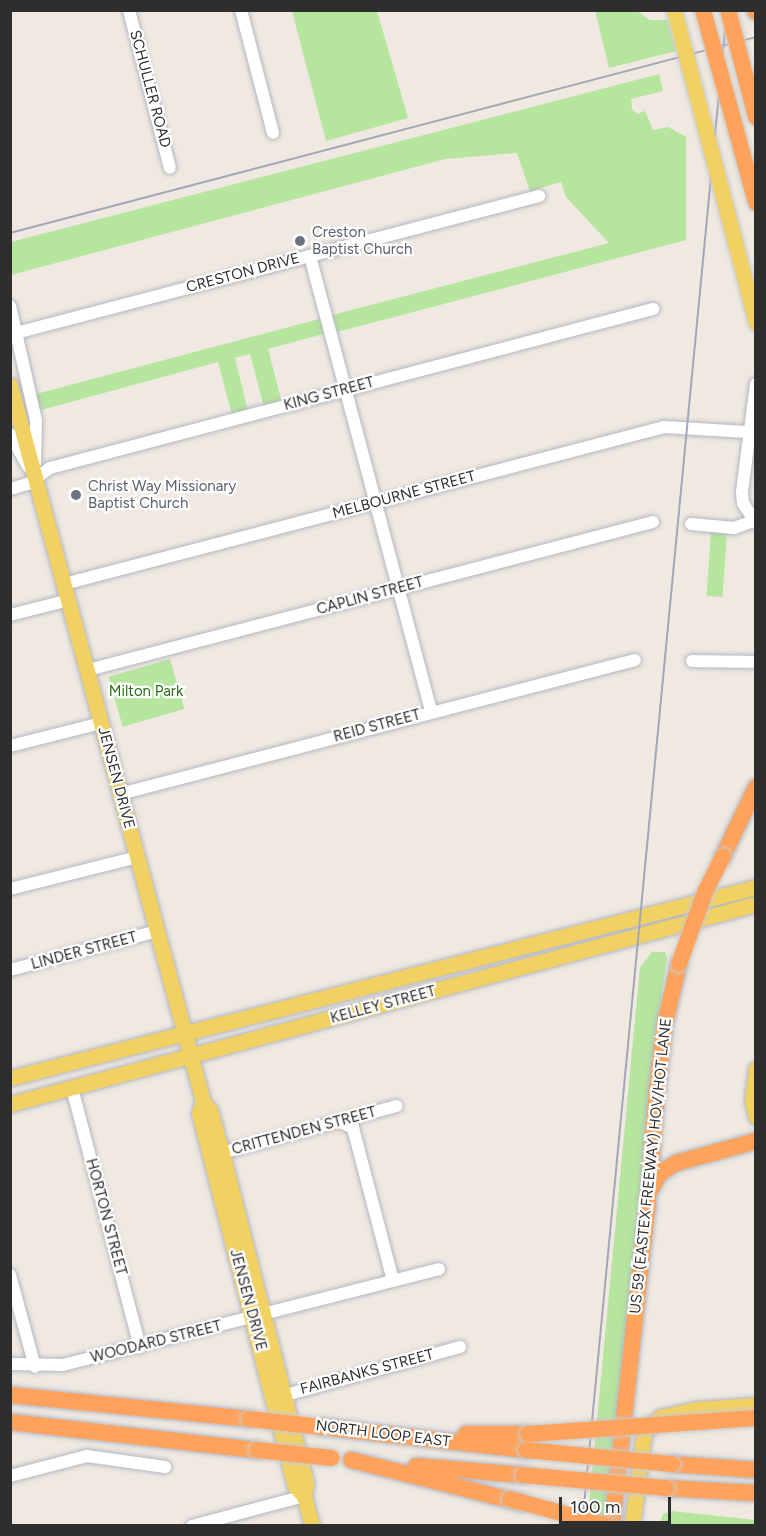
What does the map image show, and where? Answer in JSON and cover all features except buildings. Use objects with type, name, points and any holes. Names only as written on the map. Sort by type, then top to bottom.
[{"type":"highway","points":[[703,10],[756,203]]},
{"type":"highway","points":[[728,10],[756,117]]},
{"type":"highway","name":"US 59 (EASTEX FREEWAY) HOV/HOT LANE","points":[[611,1526],[664,1034],[679,964],[705,892],[756,787]]},
{"type":"highway","points":[[648,1196],[660,1173],[676,1163],[756,1141]]},
{"type":"highway","name":"NORTH LOOP EAST","points":[[10,1395],[327,1427],[527,1442]]},
{"type":"highway","points":[[527,1442],[756,1418]]},
{"type":"highway","name":"NORTH LOOP EAST","points":[[10,1422],[351,1460],[666,1488],[756,1493]]},
{"type":"highway","points":[[527,1442],[672,1464],[756,1468]]},
{"type":"highway","points":[[351,1460],[510,1498],[611,1526]]},
{"type":"highway","points":[[510,1498],[576,1526]]},
{"type":"main road","points":[[674,10],[756,323]]},
{"type":"main road","name":"JENSEN DRIVE","points":[[10,386],[203,1101],[210,1110],[216,1154],[279,1397],[306,1483],[304,1496],[312,1526]]},
{"type":"main road","name":"KELLEY STREET","points":[[10,1078],[756,886]]},
{"type":"main road","name":"KELLEY STREET","points":[[10,1104],[756,904]]},
{"type":"main road","points":[[756,1069],[752,1100],[756,1117]]},
{"type":"main road","points":[[632,1526],[644,1432],[660,1417],[699,1409],[756,1405]]},
{"type":"street","name":"SCHULLER ROAD","points":[[129,10],[170,168]]},
{"type":"street","points":[[241,10],[273,133]]},
{"type":"street","name":"CRESTON DRIVE","points":[[16,333],[539,196]]},
{"type":"street","points":[[310,256],[348,389],[431,711]]},
{"type":"street","points":[[10,306],[36,420],[34,478]]},
{"type":"street","name":"KING STREET","points":[[10,489],[27,484],[50,468],[653,309]]},
{"type":"street","points":[[691,524],[734,528],[754,522],[743,503],[747,432],[756,384]]},
{"type":"street","name":"MELBOURNE STREET","points":[[64,584],[663,427],[747,432]]},
{"type":"street","points":[[10,434],[34,478]]},
{"type":"street","name":"CAPLIN STREET","points":[[88,670],[653,522]]},
{"type":"street","points":[[10,615],[69,600]]},
{"type":"street","name":"REID STREET","points":[[120,794],[431,711],[635,660]]},
{"type":"street","points":[[692,661],[756,662]]},
{"type":"street","points":[[10,746],[101,723]]},
{"type":"street","points":[[10,889],[137,857]]},
{"type":"street","name":"LINDER STREET","points":[[10,970],[158,931]]},
{"type":"street","name":"HORTON STREET","points":[[72,1088],[140,1347]]},
{"type":"street","name":"CRITTENDEN STREET","points":[[216,1154],[397,1106]]},
{"type":"street","points":[[338,1121],[352,1128],[393,1280]]},
{"type":"street","name":"WOODARD STREET","points":[[10,1364],[34,1367],[63,1365],[439,1269]]},
{"type":"street","points":[[10,1275],[34,1367]]},
{"type":"street","name":"FAIRBANKS STREET","points":[[279,1397],[460,1347]]},
{"type":"street","points":[[10,1476],[101,1455],[165,1467]]},
{"type":"street","points":[[192,1526],[304,1496]]},
{"type":"green space","points":[[292,11],[377,11],[408,118],[326,141]]},
{"type":"green space","points":[[595,11],[637,11],[650,20],[667,20],[676,51],[609,68]]},
{"type":"green space","points":[[659,74],[663,91],[631,99],[632,109],[637,114],[645,111],[653,130],[668,127],[686,137],[686,240],[337,332],[332,315],[609,243],[566,197],[561,182],[530,191],[517,153],[445,159],[11,275],[11,242]]},
{"type":"green space","points":[[323,318],[327,333],[268,349],[282,403],[264,407],[250,354],[235,358],[248,411],[232,415],[218,362],[41,410],[36,394]]},
{"type":"green space","points":[[711,532],[727,533],[722,597],[707,596]]},
{"type":"green space","name":"Milton Park","points":[[170,659],[184,709],[123,727],[108,677]]},
{"type":"green space","points":[[652,952],[665,952],[667,959],[655,1036],[607,1525],[587,1526],[640,967]]},
{"type":"green space","points":[[672,1511],[755,1520],[755,1525],[660,1525],[663,1514]]},
{"type":"railway","points":[[582,1526],[727,10]]},
{"type":"railway","points":[[10,233],[756,37]]},
{"type":"place","name":"Creston Baptist Church","points":[[300,241]]},
{"type":"place","name":"Christ Way Missionary Baptist Church","points":[[76,495]]}]
